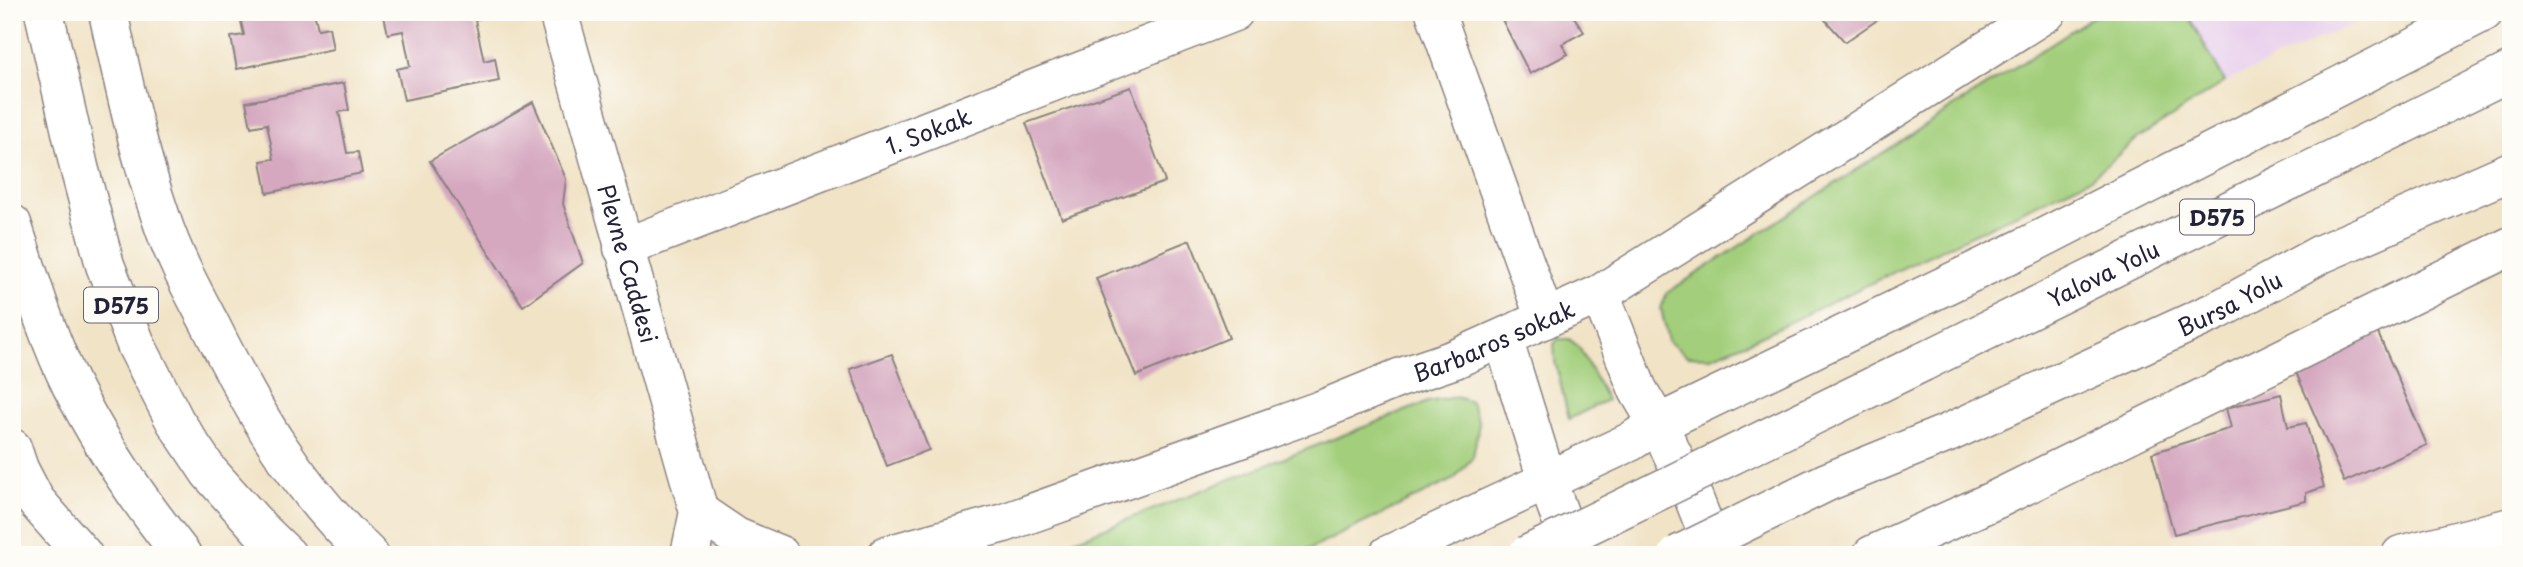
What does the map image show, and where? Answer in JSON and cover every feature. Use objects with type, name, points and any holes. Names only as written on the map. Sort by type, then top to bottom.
[{"type":"main road","name":"D575","points":[[44,12],[79,167],[105,265],[137,347],[175,421],[209,472],[287,555]]},
{"type":"main road","points":[[108,12],[126,97],[161,220],[192,290],[245,394],[295,473],[344,531],[369,555]]},
{"type":"main road","name":"Plevne Caddesi","points":[[558,12],[699,512]]},
{"type":"main road","name":"1. Sokak","points":[[623,248],[1234,12]]},
{"type":"main road","points":[[1434,12],[1545,319]]},
{"type":"main road","name":"Barbaros sokak","points":[[887,555],[1004,523],[1321,410],[1399,378],[1455,359],[1600,294],[2047,12]]},
{"type":"main road","points":[[1388,555],[1630,442],[1658,424],[2025,247],[2484,12]]},
{"type":"main road","name":"Yalova Yolu","points":[[1527,555],[2511,71]]},
{"type":"main road","name":"Bursa Yolu","points":[[1678,555],[1827,482],[1948,433],[2218,310],[2322,254],[2511,171]]},
{"type":"main road","points":[[12,224],[43,317],[70,384],[109,453],[155,522],[182,555]]},
{"type":"main road","points":[[1872,555],[1997,499],[2511,246]]},
{"type":"main road","points":[[1600,294],[1638,390],[1658,424],[1694,499],[1716,555]]},
{"type":"main road","points":[[1503,338],[1547,480],[1574,555]]},
{"type":"main road","points":[[12,448],[35,500],[54,555]]},
{"type":"main road","points":[[35,500],[83,555]]},
{"type":"main road","points":[[690,555],[699,512],[736,537],[780,555]]},
{"type":"main road","points":[[2401,555],[2460,547],[2511,527]]},
{"type":"shaded area","points":[[2186,12],[2378,12],[2225,82]]},
{"type":"green space","points":[[2100,12],[2186,12],[2225,82],[2137,139],[2091,178],[1748,342],[1711,357],[1687,356],[1668,341],[1661,308],[1667,293]]},
{"type":"green space","points":[[1558,339],[1569,339],[1579,347],[1607,400],[1569,419],[1555,361],[1554,344]]},
{"type":"green space","points":[[1456,397],[1471,402],[1479,423],[1473,457],[1454,479],[1298,555],[1036,555],[1428,402]]},
{"type":"building","points":[[239,12],[314,12],[318,29],[329,27],[333,49],[237,69],[231,37],[244,35]]},
{"type":"building","points":[[383,12],[484,12],[485,17],[475,20],[484,61],[495,58],[499,81],[404,100],[397,69],[410,66],[403,31],[388,34]]},
{"type":"building","points":[[1498,12],[1583,12],[1574,17],[1584,32],[1562,44],[1568,54],[1530,74]]},
{"type":"building","points":[[1818,12],[1889,12],[1845,42]]},
{"type":"building","points":[[344,83],[349,110],[339,112],[347,153],[358,152],[362,173],[267,193],[261,161],[274,159],[267,124],[251,127],[246,102]]},
{"type":"building","points":[[1131,87],[1165,182],[1062,219],[1026,123]]},
{"type":"building","points":[[533,102],[566,179],[563,204],[583,263],[523,306],[430,161]]},
{"type":"building","points":[[1190,240],[1229,338],[1136,376],[1096,278]]},
{"type":"building","points":[[2377,331],[2427,445],[2344,482],[2294,368]]},
{"type":"building","points":[[892,354],[929,450],[887,466],[850,369]]},
{"type":"building","points":[[2281,394],[2288,427],[2306,423],[2324,487],[2306,493],[2306,501],[2174,534],[2152,453],[2231,428],[2226,408]]}]
